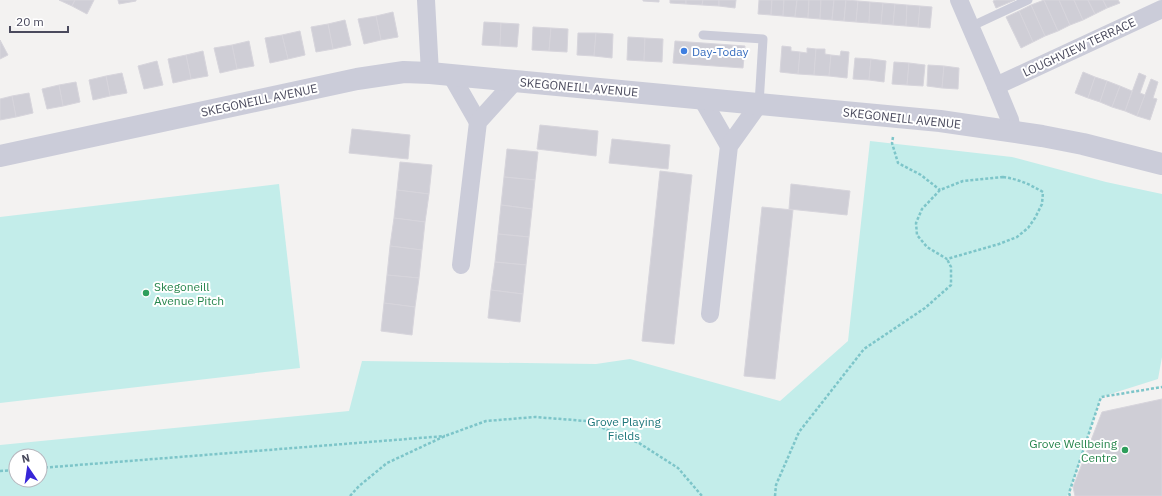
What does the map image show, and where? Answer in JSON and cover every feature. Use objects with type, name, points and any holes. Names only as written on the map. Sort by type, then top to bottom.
[{"type":"street","points":[[426,0],[441,74],[478,122]]},
{"type":"street","points":[[959,0],[1010,120],[1012,131]]},
{"type":"street","name":"LOUGHVIEW TERRACE","points":[[996,86],[1162,9]]},
{"type":"street","name":"SKEGONEILL AVENUE","points":[[0,156],[357,79],[404,72],[441,74],[940,121],[1012,131],[1083,144],[1162,164]]},
{"type":"street","points":[[461,265],[478,122],[515,81]]},
{"type":"street","points":[[702,99],[729,146]]},
{"type":"street","points":[[710,314],[729,146],[759,104]]},
{"type":"lane","points":[[970,27],[1028,0]]},
{"type":"lane","points":[[703,35],[763,39],[759,104]]},
{"type":"path","points":[[895,116],[892,143],[898,163],[921,175],[940,190]]},
{"type":"path","points":[[1003,177],[1015,178],[1043,192],[1042,204],[1035,218],[1028,228],[1017,237],[999,244],[948,258],[927,247],[917,235],[916,223],[922,209],[940,190],[963,181],[1003,177]]},
{"type":"path","points":[[775,496],[776,485],[799,432],[864,349],[926,308],[951,285],[951,267],[948,258]]},
{"type":"path","points":[[1070,496],[1069,493],[1101,397],[1162,387]]},
{"type":"path","points":[[350,496],[359,486],[387,463],[445,436],[486,421],[535,417],[586,421],[639,443],[678,468],[702,496]]},
{"type":"path","points":[[48,467],[445,436]]},
{"type":"green space","name":"Grove Playing Fields","points":[[870,141],[1012,157],[1106,182],[1162,194],[1162,357],[1158,379],[1101,397],[1067,496],[0,496],[0,445],[349,411],[362,361],[596,364],[630,359],[780,401],[848,341]]},
{"type":"green space","name":"Skegoneill Avenue Pitch","points":[[279,184],[300,368],[0,403],[0,217]]},
{"type":"building","points":[[59,0],[75,0],[72,6]]},
{"type":"building","points":[[75,0],[94,0],[87,14],[72,6]]},
{"type":"building","points":[[118,0],[136,0],[136,1],[119,4]]},
{"type":"building","points":[[659,0],[659,2],[643,1]]},
{"type":"building","points":[[670,0],[686,0],[686,4],[670,3]]},
{"type":"building","points":[[686,0],[703,0],[702,5],[686,4]]},
{"type":"building","points":[[703,0],[719,0],[719,6],[702,5]]},
{"type":"building","points":[[719,0],[736,0],[735,8],[719,6]]},
{"type":"building","points":[[759,0],[772,0],[771,15],[758,14]]},
{"type":"building","points":[[772,0],[784,0],[783,16],[771,15]]},
{"type":"building","points":[[784,0],[797,0],[795,17],[783,16]]},
{"type":"building","points":[[797,0],[809,0],[808,18],[795,17]]},
{"type":"building","points":[[809,0],[821,0],[820,19],[808,18]]},
{"type":"building","points":[[821,0],[834,0],[832,20],[820,19]]},
{"type":"building","points":[[834,0],[846,0],[844,21],[832,20]]},
{"type":"building","points":[[846,0],[858,1],[856,22],[844,21]]},
{"type":"building","points":[[1015,0],[996,8],[993,1]]},
{"type":"building","points":[[1044,0],[1058,31],[1045,36],[1031,5]]},
{"type":"building","points":[[1044,0],[1059,0],[1070,25],[1058,31]]},
{"type":"building","points":[[1059,0],[1074,0],[1083,20],[1070,25]]},
{"type":"building","points":[[1074,0],[1088,0],[1095,14],[1083,20]]},
{"type":"building","points":[[1088,0],[1103,0],[1107,8],[1095,14]]},
{"type":"building","points":[[1103,0],[1118,0],[1120,3],[1107,8]]},
{"type":"building","points":[[858,1],[870,2],[869,23],[856,22]]},
{"type":"building","points":[[870,2],[883,3],[881,24],[869,23]]},
{"type":"building","points":[[883,3],[895,4],[893,25],[881,24]]},
{"type":"building","points":[[895,4],[907,5],[906,26],[893,25]]},
{"type":"building","points":[[907,5],[920,6],[918,27],[906,26]]},
{"type":"building","points":[[1031,5],[1045,36],[1033,42],[1019,11]]},
{"type":"building","points":[[920,6],[932,7],[930,28],[918,27]]},
{"type":"building","points":[[1019,11],[1033,42],[1021,48],[1006,17]]},
{"type":"building","points":[[393,12],[398,37],[381,40],[376,16]]},
{"type":"building","points":[[376,16],[381,40],[364,44],[358,19]]},
{"type":"building","points":[[345,20],[351,45],[333,49],[328,24]]},
{"type":"building","points":[[484,22],[501,23],[500,46],[482,45]]},
{"type":"building","points":[[501,23],[519,24],[517,47],[500,46]]},
{"type":"building","points":[[328,24],[333,49],[316,52],[311,27]]},
{"type":"building","points":[[533,27],[551,28],[549,51],[532,50]]},
{"type":"building","points":[[551,28],[568,29],[567,52],[549,51]]},
{"type":"building","points":[[300,31],[305,55],[288,59],[282,35]]},
{"type":"building","points":[[578,33],[596,33],[594,56],[577,55]]},
{"type":"building","points":[[596,33],[613,34],[612,58],[594,56]]},
{"type":"building","points":[[282,35],[288,59],[270,63],[265,38]]},
{"type":"building","points":[[628,37],[645,38],[644,61],[627,60]]},
{"type":"building","points":[[645,38],[663,39],[662,62],[644,61]]},
{"type":"building","points":[[0,40],[8,55],[0,59]]},
{"type":"building","points":[[249,41],[254,66],[237,69],[232,45]]},
{"type":"building","points":[[675,41],[745,46],[743,68],[673,63]]},
{"type":"building","points":[[232,45],[237,69],[220,73],[214,48]]},
{"type":"building","points":[[782,46],[791,47],[791,51],[800,52],[798,74],[780,72]]},
{"type":"building","points":[[807,48],[816,49],[814,75],[798,74],[800,52],[807,53]]},
{"type":"building","points":[[816,49],[825,49],[825,54],[831,55],[829,76],[814,75]]},
{"type":"building","points":[[203,51],[208,76],[191,79],[186,55]]},
{"type":"building","points":[[841,51],[849,52],[847,78],[829,76],[831,55],[840,56]]},
{"type":"building","points":[[186,55],[191,79],[173,83],[168,59]]},
{"type":"building","points":[[855,58],[871,59],[869,80],[853,79]]},
{"type":"building","points":[[871,59],[886,61],[884,82],[869,80]]},
{"type":"building","points":[[157,61],[163,85],[144,89],[138,66]]},
{"type":"building","points":[[894,62],[909,63],[907,85],[892,84]]},
{"type":"building","points":[[909,63],[925,65],[923,86],[907,85]]},
{"type":"building","points":[[928,65],[944,66],[942,88],[927,86]]},
{"type":"building","points":[[944,66],[959,68],[958,89],[942,88]]},
{"type":"building","points":[[1083,72],[1095,77],[1088,98],[1075,93]]},
{"type":"building","points":[[122,73],[127,93],[110,96],[106,76]]},
{"type":"building","points":[[1139,73],[1146,76],[1140,93],[1145,95],[1137,116],[1125,111]]},
{"type":"building","points":[[106,76],[110,96],[93,100],[89,80]]},
{"type":"building","points":[[1095,77],[1107,81],[1100,102],[1088,98]]},
{"type":"building","points":[[1151,79],[1158,82],[1153,98],[1157,99],[1150,120],[1137,116]]},
{"type":"building","points":[[1107,81],[1120,86],[1112,107],[1100,102]]},
{"type":"building","points":[[76,82],[80,102],[63,106],[59,85]]},
{"type":"building","points":[[59,85],[63,106],[47,109],[42,89]]},
{"type":"building","points":[[1120,86],[1132,91],[1125,111],[1112,107]]},
{"type":"building","points":[[29,93],[33,113],[16,117],[12,96]]},
{"type":"building","points":[[12,96],[16,117],[0,120],[0,99]]},
{"type":"building","points":[[540,125],[598,131],[596,156],[537,149]]},
{"type":"building","points":[[352,129],[410,135],[408,159],[349,153]]},
{"type":"building","points":[[612,139],[670,145],[668,169],[609,163]]},
{"type":"building","points":[[507,149],[538,152],[535,180],[504,177]]},
{"type":"building","points":[[400,162],[432,165],[429,194],[397,190]]},
{"type":"building","points":[[660,171],[692,175],[674,344],[642,341]]},
{"type":"building","points":[[504,177],[535,180],[532,209],[501,205]]},
{"type":"building","points":[[791,184],[850,191],[847,215],[789,209]]},
{"type":"building","points":[[397,190],[429,194],[425,222],[394,218]]},
{"type":"building","points":[[501,205],[532,209],[529,237],[498,234]]},
{"type":"building","points":[[762,207],[793,210],[775,379],[744,376]]},
{"type":"building","points":[[394,218],[425,222],[422,250],[390,246]]},
{"type":"building","points":[[498,234],[529,237],[526,265],[495,262]]},
{"type":"building","points":[[390,246],[422,250],[419,278],[387,275]]},
{"type":"building","points":[[495,262],[526,265],[523,294],[491,290]]},
{"type":"building","points":[[387,275],[419,278],[415,307],[384,303]]},
{"type":"building","points":[[491,290],[523,294],[520,322],[488,318]]},
{"type":"building","points":[[384,303],[415,307],[412,335],[381,331]]},
{"type":"building","name":"Grove Wellbeing Centre","points":[[1162,399],[1162,496],[1075,496],[1073,487],[1102,412]]},
{"type":"place","name":"Day-Today","points":[[684,51]]},
{"type":"place","name":"Skegoneill Avenue Pitch","points":[[146,293]]},
{"type":"place","name":"Grove Wellbeing Centre","points":[[1125,450]]}]
